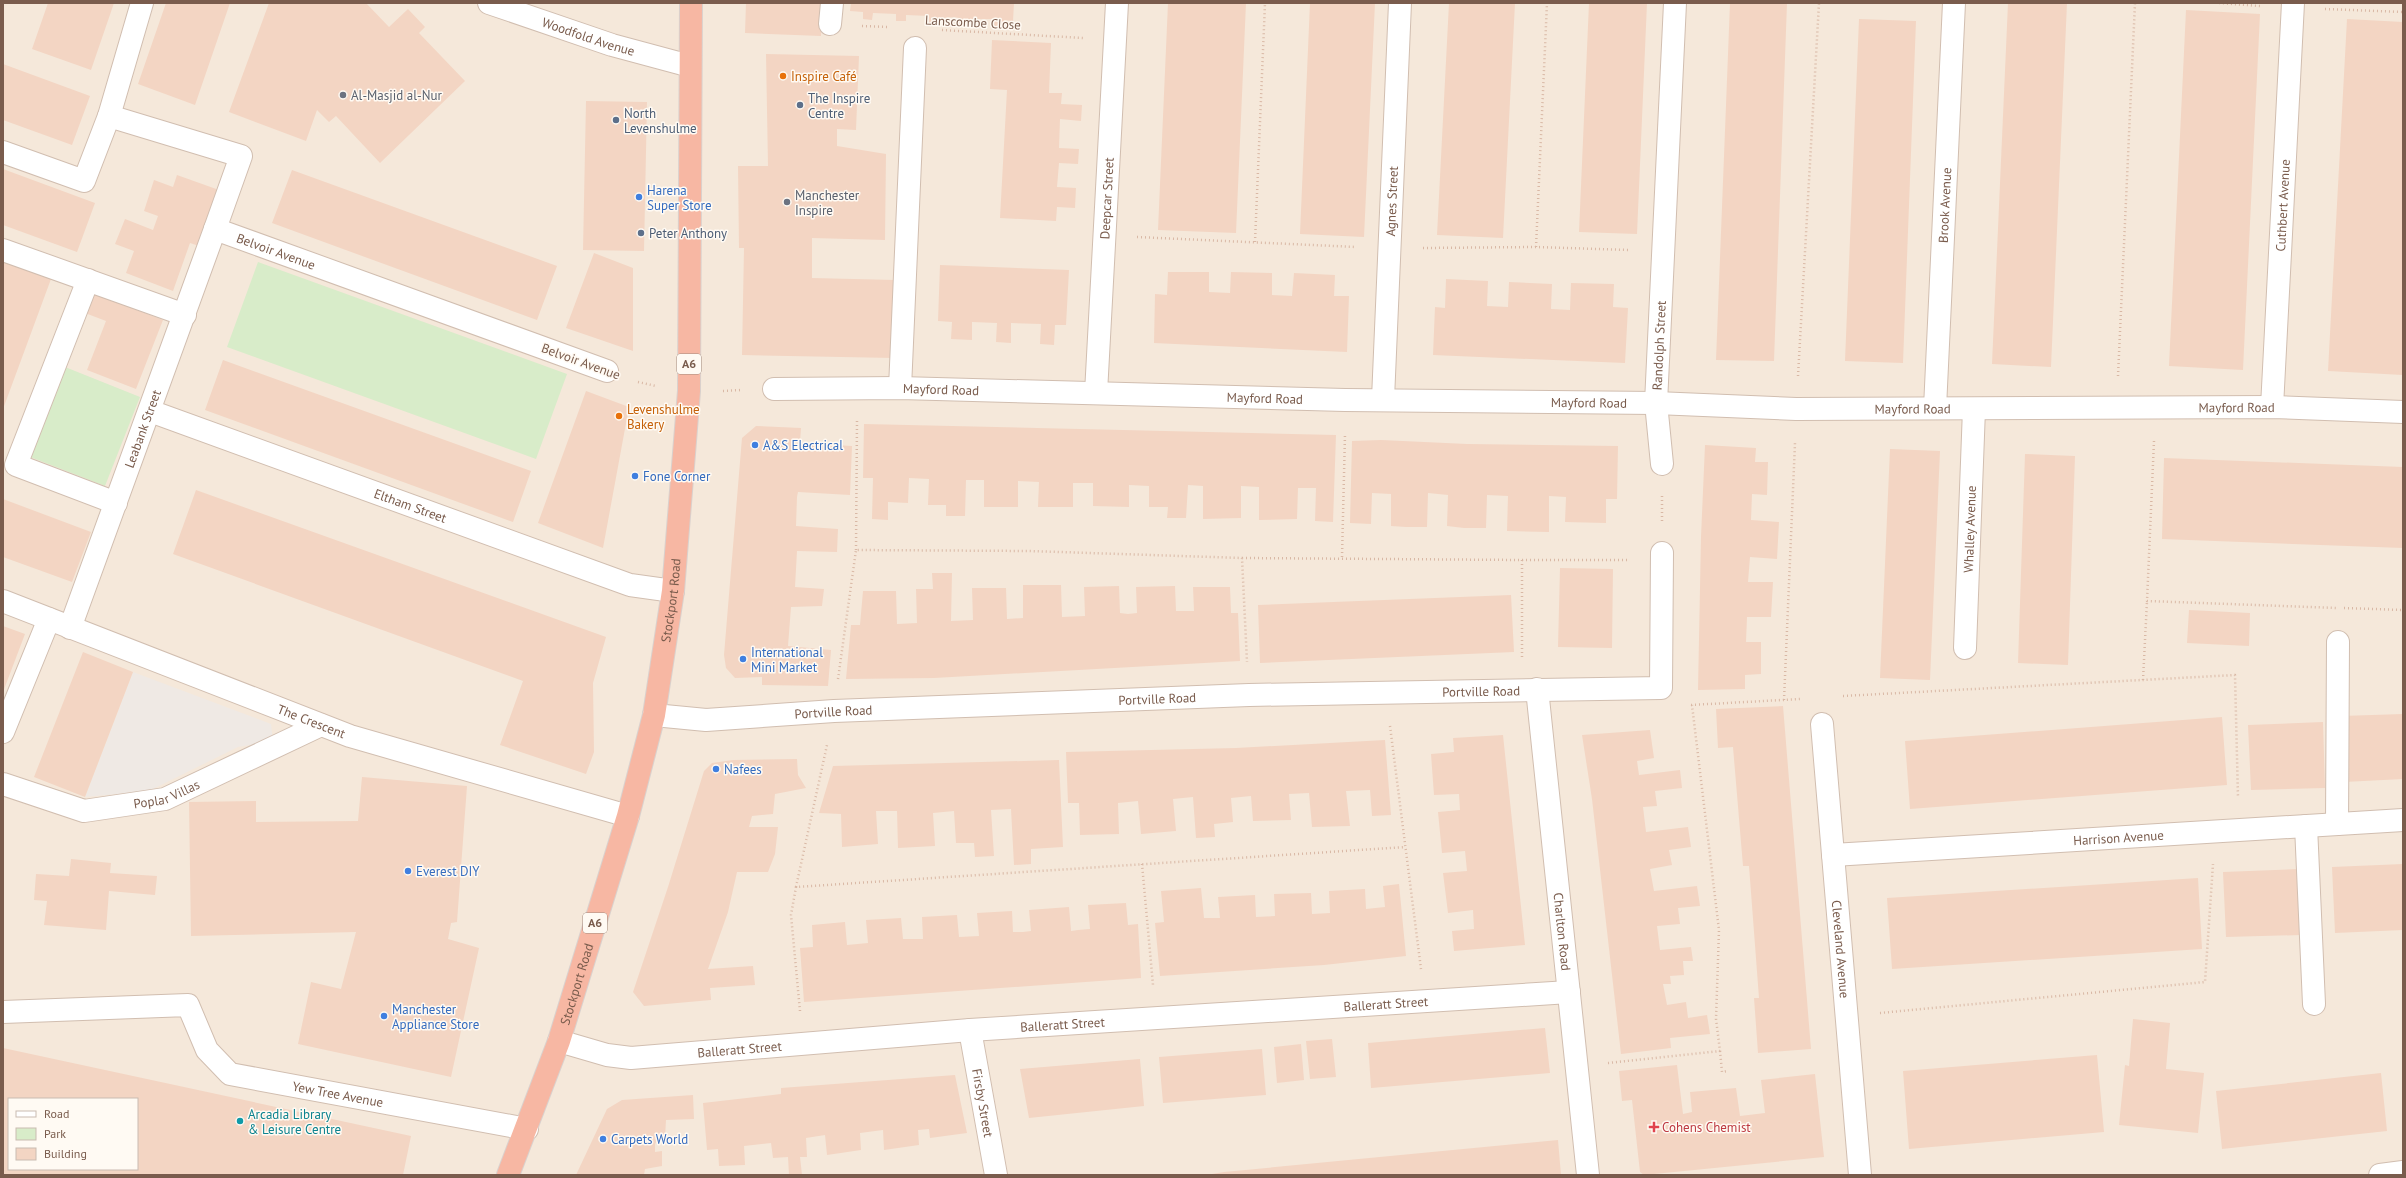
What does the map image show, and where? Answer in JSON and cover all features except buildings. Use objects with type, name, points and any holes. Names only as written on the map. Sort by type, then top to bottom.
[{"type":"highway","name":"Stockport Road","points":[[508,1175],[527,1129],[559,1041],[628,816],[654,715],[674,591],[689,391],[691,3]]},
{"type":"street","points":[[3,152],[84,181],[109,116],[142,3]]},
{"type":"street","name":"Woodfold Avenue","points":[[489,3],[612,45],[690,66]]},
{"type":"street","name":"Deepcar Street","points":[[1096,393],[1117,3]]},
{"type":"street","name":"Agnes Street","points":[[1383,399],[1400,3]]},
{"type":"street","name":"Randolph Street","points":[[1662,464],[1656,403],[1675,3]]},
{"type":"street","name":"Brook Avenue","points":[[1935,408],[1954,3]]},
{"type":"street","name":"Cuthbert Avenue","points":[[2272,407],[2293,5]]},
{"type":"street","points":[[900,388],[915,48]]},
{"type":"street","points":[[109,116],[241,156],[215,229]]},
{"type":"street","name":"Leabank Street","points":[[70,628],[215,229]]},
{"type":"street","name":"Belvoir Avenue","points":[[215,229],[607,370]]},
{"type":"street","points":[[3,250],[185,315]]},
{"type":"street","points":[[88,280],[16,465],[116,503]]},
{"type":"street","name":"Mayford Road","points":[[774,389],[857,390],[900,388],[1345,400],[1383,399],[1656,403],[1796,409],[2272,407],[2403,412]]},
{"type":"street","name":"Whalley Avenue","points":[[1965,648],[1974,409]]},
{"type":"street","name":"Eltham Street","points":[[150,411],[630,585],[674,591]]},
{"type":"street","points":[[1661,688],[1662,556]]},
{"type":"street","name":"The Crescent","points":[[3,601],[350,736],[628,816]]},
{"type":"street","points":[[3,732],[49,619]]},
{"type":"street","points":[[2337,824],[2338,642]]},
{"type":"street","name":"Portville Road","points":[[654,715],[706,720],[834,711],[1249,695],[1530,689],[1661,688]]},
{"type":"street","name":"Charlton Road","points":[[1530,689],[1569,992],[1588,1175]]},
{"type":"street","name":"Cleveland Avenue","points":[[1822,724],[1860,1175]]},
{"type":"street","name":"Poplar Villas","points":[[3,784],[84,810],[165,799],[321,725]]},
{"type":"street","name":"Harrison Avenue","points":[[1833,855],[2403,820]]},
{"type":"street","points":[[2306,826],[2314,1004]]},
{"type":"street","name":"Balleratt Street","points":[[559,1041],[607,1055],[631,1058],[970,1030],[1569,992]]},
{"type":"street","name":"Yew Tree Avenue","points":[[3,1012],[188,1005],[207,1050],[230,1074],[527,1129]]},
{"type":"street","name":"Firsby Street","points":[[970,1030],[996,1175]]},
{"type":"street","points":[[2380,1175],[2403,1172]]},
{"type":"path","points":[[1255,242],[1265,3]]},
{"type":"path","points":[[1536,247],[1547,3]]},
{"type":"path","points":[[1784,700],[1796,409],[1819,3]]},
{"type":"path","points":[[2116,408],[2135,3]]},
{"type":"path","points":[[2219,3],[2293,5],[2403,12]]},
{"type":"path","points":[[831,13],[896,28]]},
{"type":"path","name":"Lanscombe Close","points":[[934,30],[1115,40]]},
{"type":"path","points":[[1105,235],[1389,249],[1536,247],[1663,251]]},
{"type":"path","name":"Belvoir Avenue","points":[[607,370],[643,383],[689,391],[774,389]]},
{"type":"path","points":[[803,1044],[791,915],[834,711],[856,550],[857,390]]},
{"type":"path","points":[[1342,557],[1345,400]]},
{"type":"path","points":[[2143,680],[2155,408]]},
{"type":"path","points":[[856,550],[1029,551],[1242,558],[1342,557],[1522,560],[1662,556],[1662,464]]},
{"type":"path","points":[[1242,558],[1249,695]]},
{"type":"path","points":[[1522,560],[1530,689]]},
{"type":"path","points":[[2147,601],[2403,610]]},
{"type":"path","points":[[1836,697],[2235,675],[2239,830]]},
{"type":"path","points":[[1661,688],[1683,706],[1806,698]]},
{"type":"path","points":[[1384,692],[1425,1001]]},
{"type":"path","points":[[1822,724],[1843,716],[1843,696]]},
{"type":"path","points":[[1692,705],[1719,930],[1716,1019],[1722,1072],[1727,1071]]},
{"type":"path","points":[[1847,1016],[2205,982],[2216,831]]},
{"type":"path","points":[[796,887],[1405,846]]},
{"type":"path","points":[[1142,864],[1156,1018]]},
{"type":"path","points":[[1577,1067],[1720,1051]]},
{"type":"shaded area","points":[[3,3],[2403,3],[2403,1175],[3,1175]]},
{"type":"shaded area","points":[[133,672],[271,724],[273,741],[238,747],[149,791],[85,797]]},
{"type":"green space","points":[[258,262],[567,374],[536,459],[227,347]]},
{"type":"green space","points":[[60,365],[140,397],[105,486],[25,455]]},
{"type":"place","name":"Inspire Café","points":[[783,76]]},
{"type":"place","name":"Al-Masjid al-Nur","points":[[343,95]]},
{"type":"place","name":"The Inspire Centre","points":[[800,105]]},
{"type":"place","name":"North Levenshulme","points":[[616,120]]},
{"type":"place","name":"Harena Super Store","points":[[639,197]]},
{"type":"place","name":"Manchester Inspire","points":[[787,202]]},
{"type":"place","name":"Peter Anthony","points":[[641,233]]},
{"type":"place","name":"Levenshulme Bakery","points":[[619,416]]},
{"type":"place","name":"A&S Electrical","points":[[755,445]]},
{"type":"place","name":"Fone Corner","points":[[635,476]]},
{"type":"place","name":"International Mini Market","points":[[743,659]]},
{"type":"place","name":"Nafees","points":[[716,769]]},
{"type":"place","name":"Everest DIY","points":[[408,871]]},
{"type":"place","name":"Manchester Appliance Store","points":[[384,1016]]},
{"type":"place","name":"Arcadia Library & Leisure Centre","points":[[240,1121]]},
{"type":"place","name":"Cohens Chemist","points":[[1654,1127]]},
{"type":"place","name":"Carpets World","points":[[603,1139]]}]
